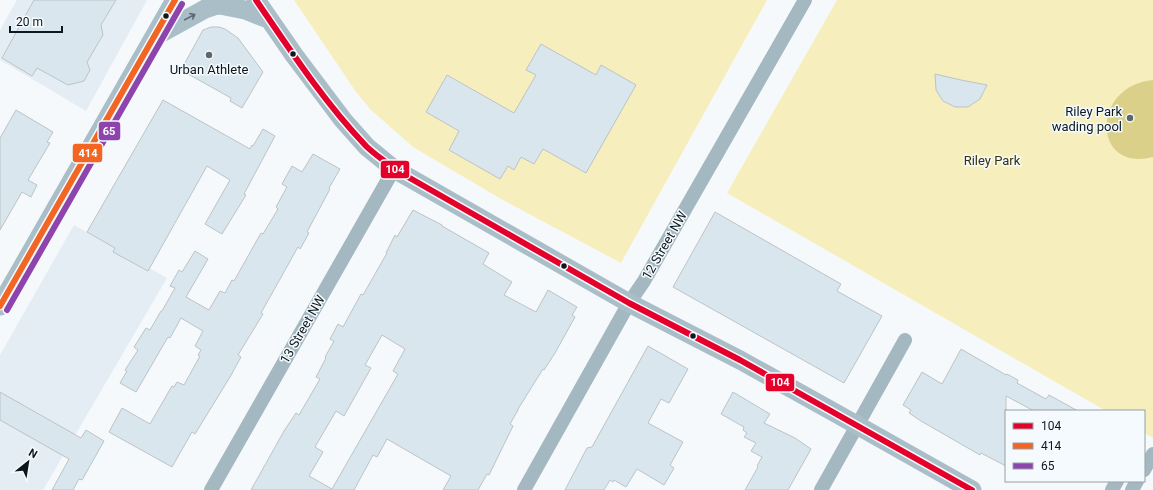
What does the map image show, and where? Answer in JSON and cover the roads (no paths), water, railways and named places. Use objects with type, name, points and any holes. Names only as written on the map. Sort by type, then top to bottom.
[{"type":"street","points":[[0,306],[156,36],[175,0]]},
{"type":"street","points":[[256,0],[268,19],[343,120],[367,147],[394,169],[629,303],[740,360],[972,490]]},
{"type":"street","name":"12 Street NW","points":[[524,490],[629,303],[646,277],[805,0]]},
{"type":"street","points":[[156,36],[214,6],[220,5],[245,10],[268,19]]},
{"type":"street","name":"13 Street NW","points":[[211,490],[394,169]]},
{"type":"street","points":[[821,490],[905,340]]},
{"type":"street","points":[[1145,468],[1153,454]]},
{"type":"place","name":"Urban Athlete","points":[[209,55]]},
{"type":"place","name":"Riley Park wading pool","points":[[1130,118]]},
{"type":"park label","name":"Riley Park","points":[[992,160]]}]
